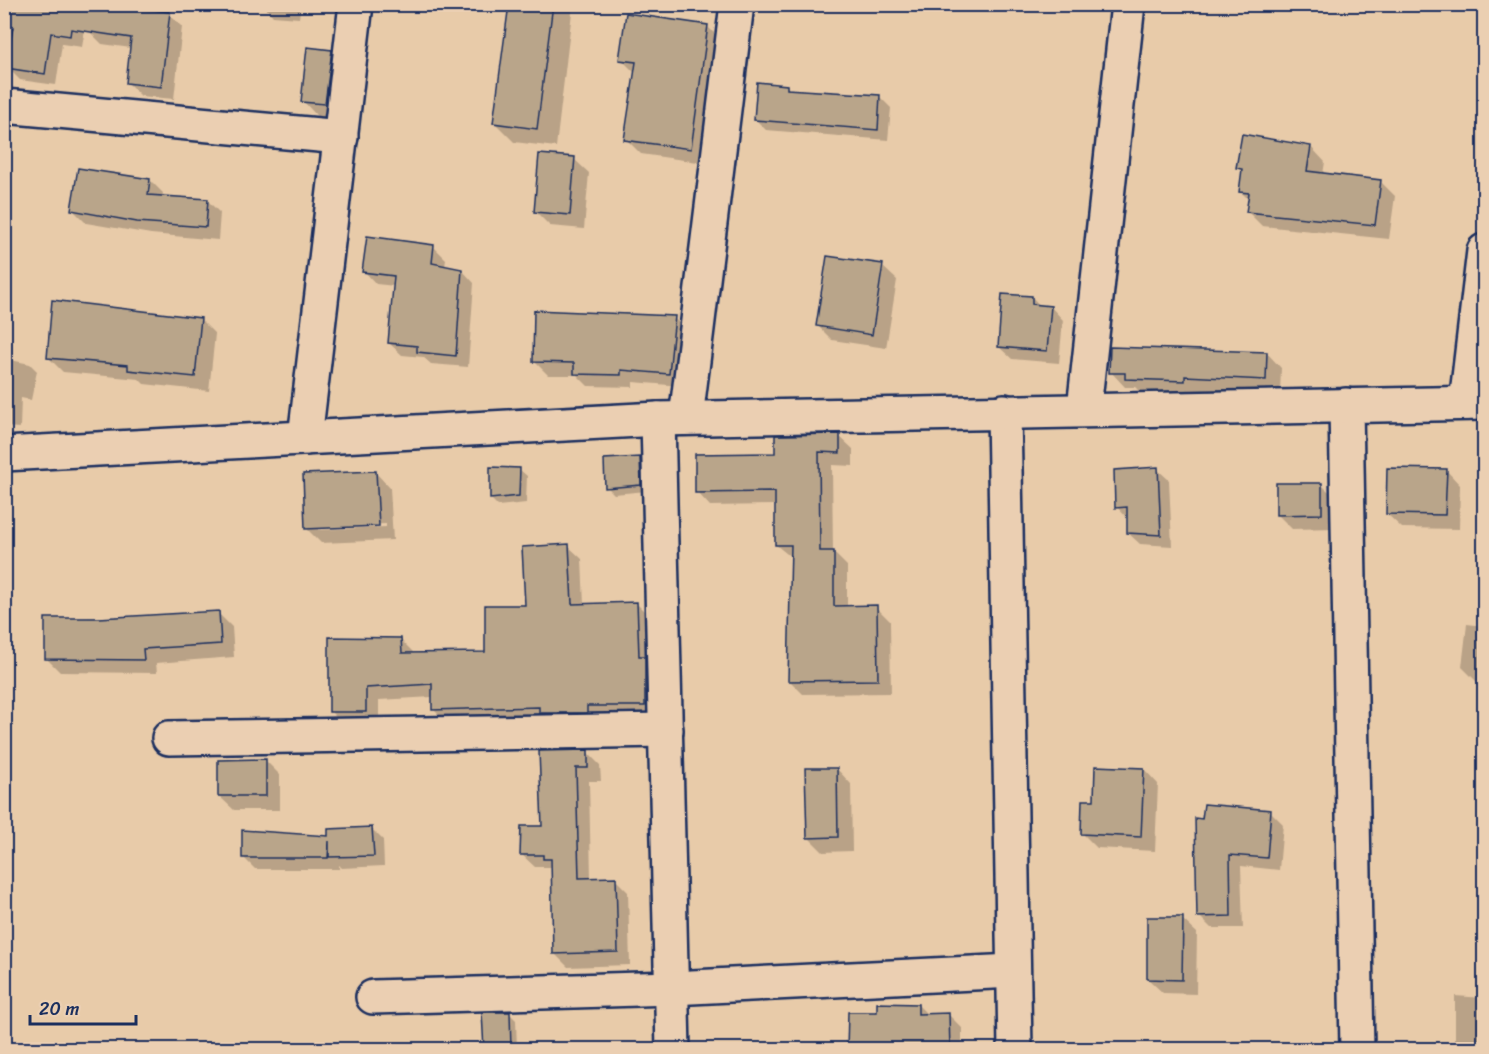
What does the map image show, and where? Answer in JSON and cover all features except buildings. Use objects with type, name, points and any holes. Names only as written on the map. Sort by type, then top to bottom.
[{"type":"street","points":[[305,438],[356,4]]},
{"type":"street","points":[[673,1050],[666,730],[672,418],[737,4]]},
{"type":"street","points":[[1084,409],[1128,4]]},
{"type":"street","points":[[4,106],[341,137]]},
{"type":"street","points":[[4,454],[672,418],[1475,403],[1485,250]]},
{"type":"street","points":[[1346,405],[1357,1050]]},
{"type":"street","points":[[1004,411],[1015,1050]]},
{"type":"street","points":[[169,738],[666,730]]},
{"type":"street","points":[[373,997],[672,988],[1013,971]]}]
